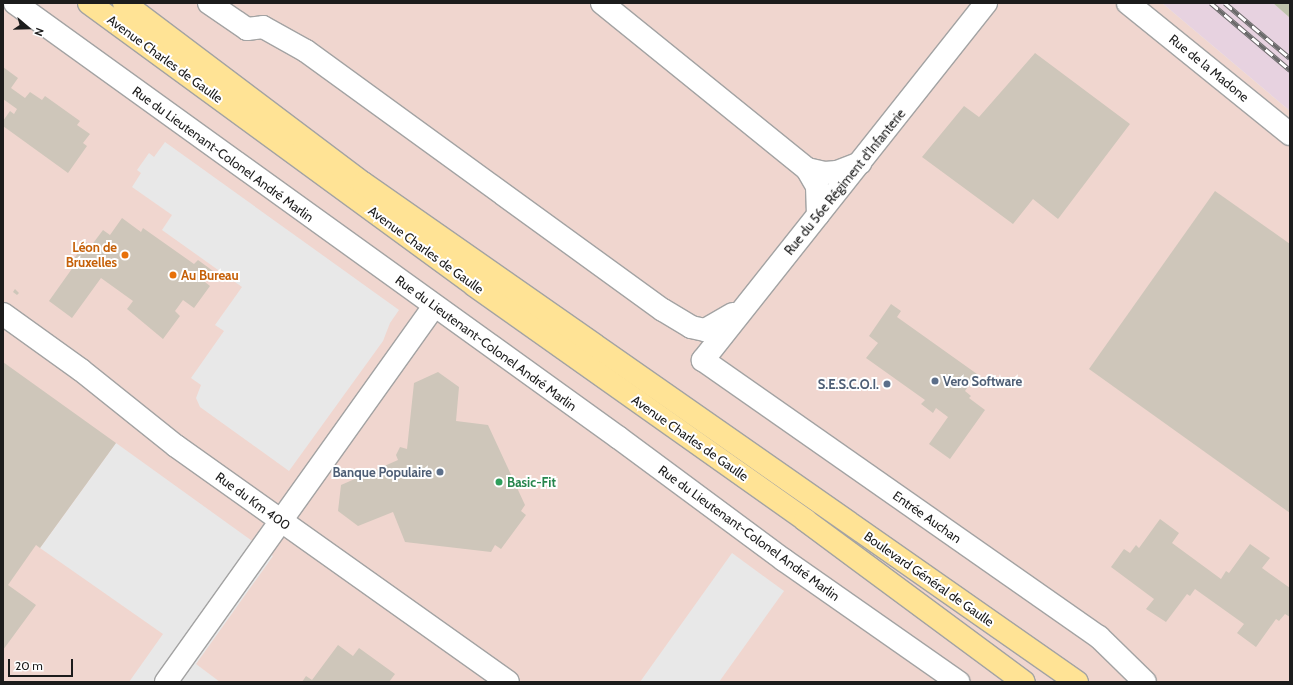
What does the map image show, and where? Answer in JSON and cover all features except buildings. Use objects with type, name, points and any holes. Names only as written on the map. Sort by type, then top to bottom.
[{"type":"main road","name":"Avenue Charles de Gaulle","points":[[89,3],[475,286],[767,492]]},
{"type":"main road","name":"Avenue Charles de Gaulle","points":[[124,3],[363,183],[782,474]]},
{"type":"main road","name":"Boulevard Général de Gaulle","points":[[782,474],[924,577],[1077,682]]},
{"type":"main road","name":"Boulevard Général de Gaulle","points":[[767,492],[1024,682]]},
{"type":"street","name":"Rue du Lieutenant-Colonel André Marlin","points":[[15,3],[784,560],[958,682]]},
{"type":"street","points":[[209,3],[247,29],[263,27],[306,51],[663,310],[691,327],[705,330],[711,328],[750,301]]},
{"type":"street","points":[[602,3],[807,169],[817,186],[818,215]]},
{"type":"street","name":"Rue du 56e Régiment d'Infanterie","points":[[703,360],[986,3]]},
{"type":"street","name":"Rue de la Madone","points":[[1128,3],[1290,134]]},
{"type":"street","points":[[807,169],[825,173],[837,172],[860,163]]},
{"type":"street","points":[[166,682],[434,306]]},
{"type":"street","name":"Rue du Km 400","points":[[3,314],[81,370],[176,446],[508,682]]},
{"type":"street","name":"Entrée Auchan","points":[[703,360],[1099,637],[1145,682]]},
{"type":"shaded area","points":[[3,3],[1162,3],[1290,111],[1290,682],[3,682]]},
{"type":"shaded area","points":[[1162,3],[1273,3],[1290,18],[1290,111]]},
{"type":"shaded area","points":[[1273,3],[1290,3],[1290,18]]},
{"type":"shaded area","points":[[165,142],[399,310],[390,323],[383,341],[289,471],[200,407],[196,398],[201,385],[191,378],[224,331],[215,325],[242,287],[162,230],[172,215],[132,187],[141,173],[137,170],[149,153],[154,157]]},
{"type":"shaded area","points":[[116,443],[273,556],[196,664],[220,682],[129,682],[163,634],[40,548]]},
{"type":"shaded area","points":[[732,553],[784,591],[719,682],[640,682]]},
{"type":"railway","points":[[1211,3],[1290,70]]},
{"type":"railway","points":[[1225,3],[1290,58]]},
{"type":"place","name":"Léon de Bruxelles","points":[[125,255]]},
{"type":"place","name":"Au Bureau","points":[[173,275]]},
{"type":"place","name":"Vero Software","points":[[935,381]]},
{"type":"place","name":"S.E.S.C.O.I.","points":[[887,384]]},
{"type":"place","name":"Banque Populaire","points":[[440,472]]},
{"type":"place","name":"Basic-Fit","points":[[499,482]]}]
